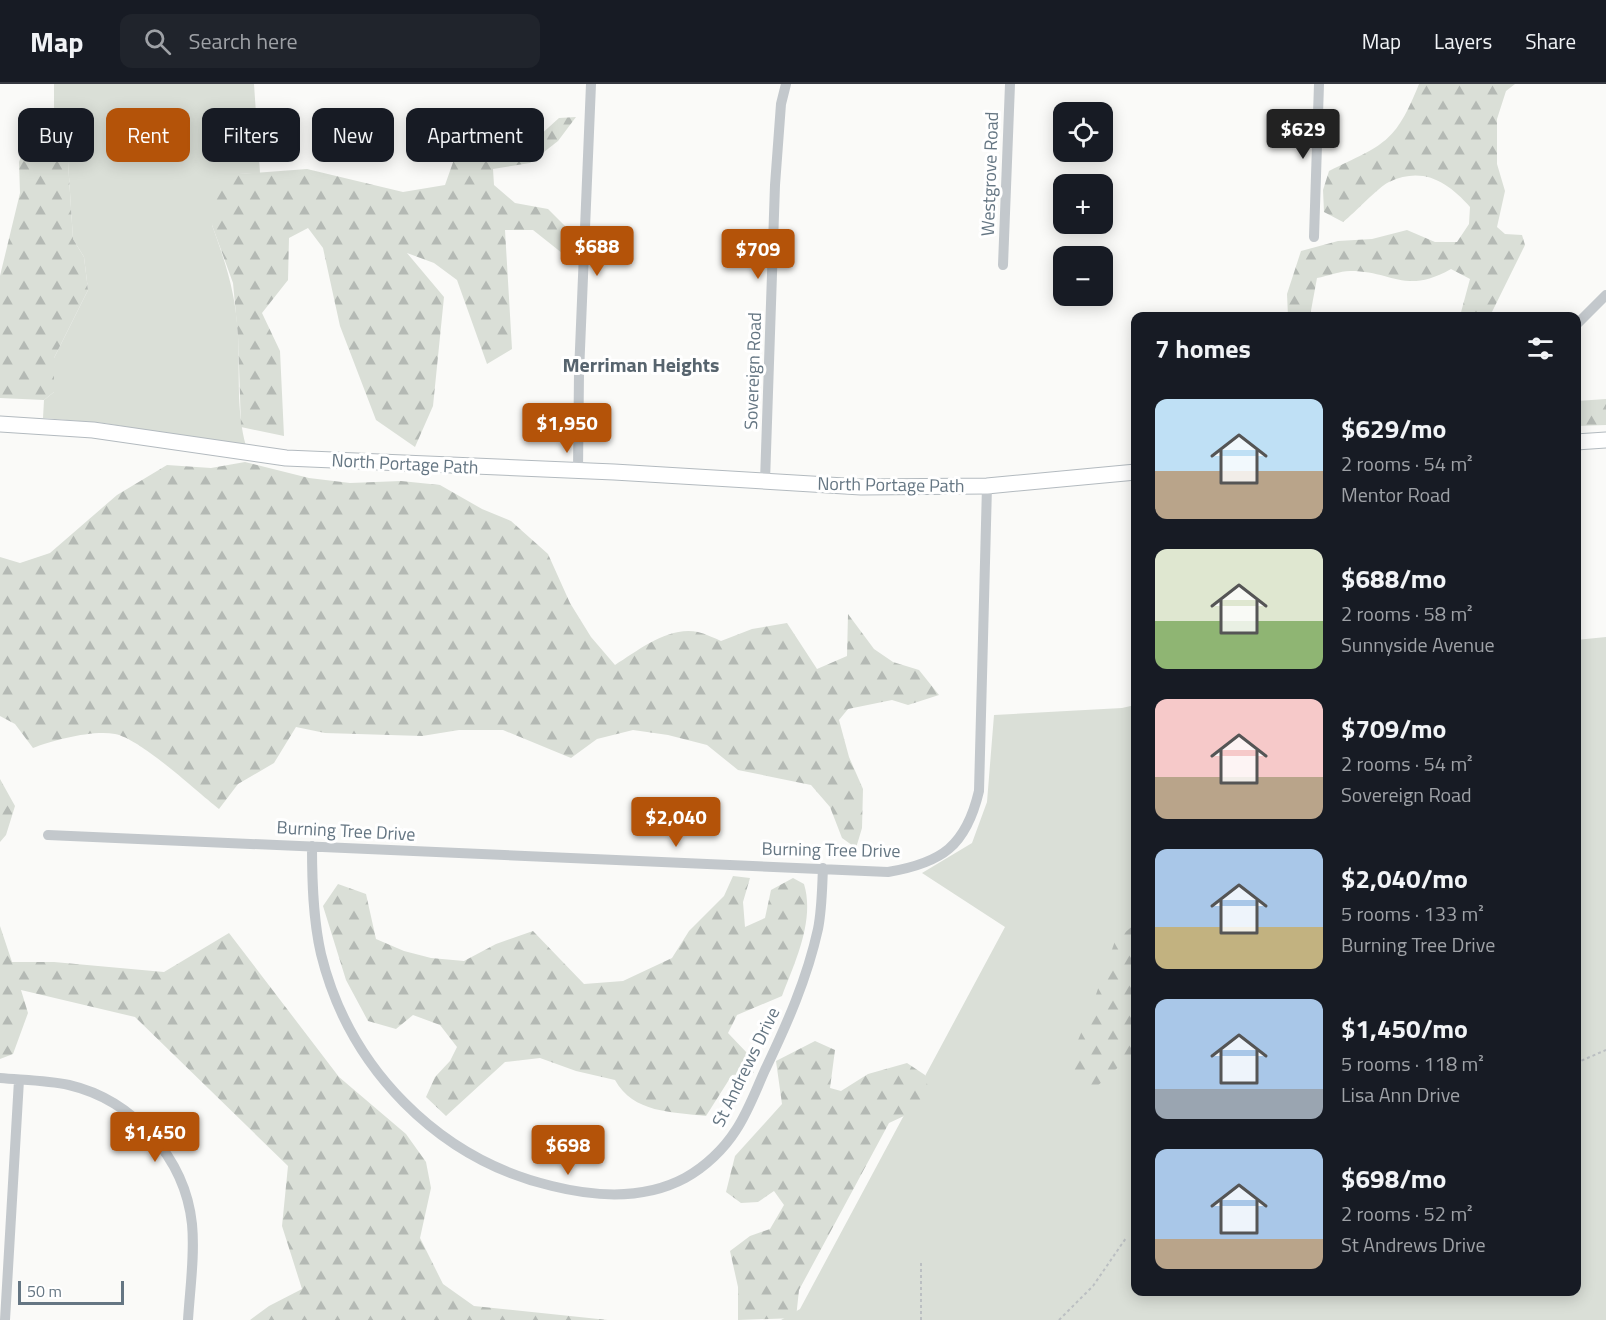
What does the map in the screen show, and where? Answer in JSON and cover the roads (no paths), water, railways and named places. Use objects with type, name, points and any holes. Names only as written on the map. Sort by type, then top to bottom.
[{"type":"main road","name":"North Portage Path","points":[[0,424],[93,430],[278,458],[578,470],[861,487],[987,486],[1131,472]]},
{"type":"main road","points":[[1581,442],[1606,440]]},
{"type":"street","points":[[578,470],[591,84]]},
{"type":"street","name":"Sovereign Road","points":[[765,481],[775,185],[780,104],[786,84]]},
{"type":"street","name":"Westgrove Road","points":[[1003,265],[1010,84]]},
{"type":"street","points":[[1314,237],[1319,84]]},
{"type":"street","points":[[1581,320],[1606,295]]},
{"type":"street","name":"Burning Tree Drive","points":[[48,835],[888,872],[914,867],[942,856],[961,837],[973,813],[979,791],[987,486]]},
{"type":"street","name":"St Andrews Drive","points":[[312,846],[316,926],[330,983],[356,1040],[402,1101],[442,1137],[503,1171],[530,1181],[568,1190],[620,1195],[662,1188],[684,1179],[717,1154],[737,1129],[786,1026],[808,969],[819,927],[823,868]]},
{"type":"street","points":[[0,1078],[67,1085],[89,1091],[121,1108],[142,1124],[165,1153],[178,1176],[191,1221],[188,1320]]},
{"type":"street","points":[[5,1320],[4,1262],[19,1080]]},
{"type":"district","name":"Merriman Heights","points":[[641,365]]}]
